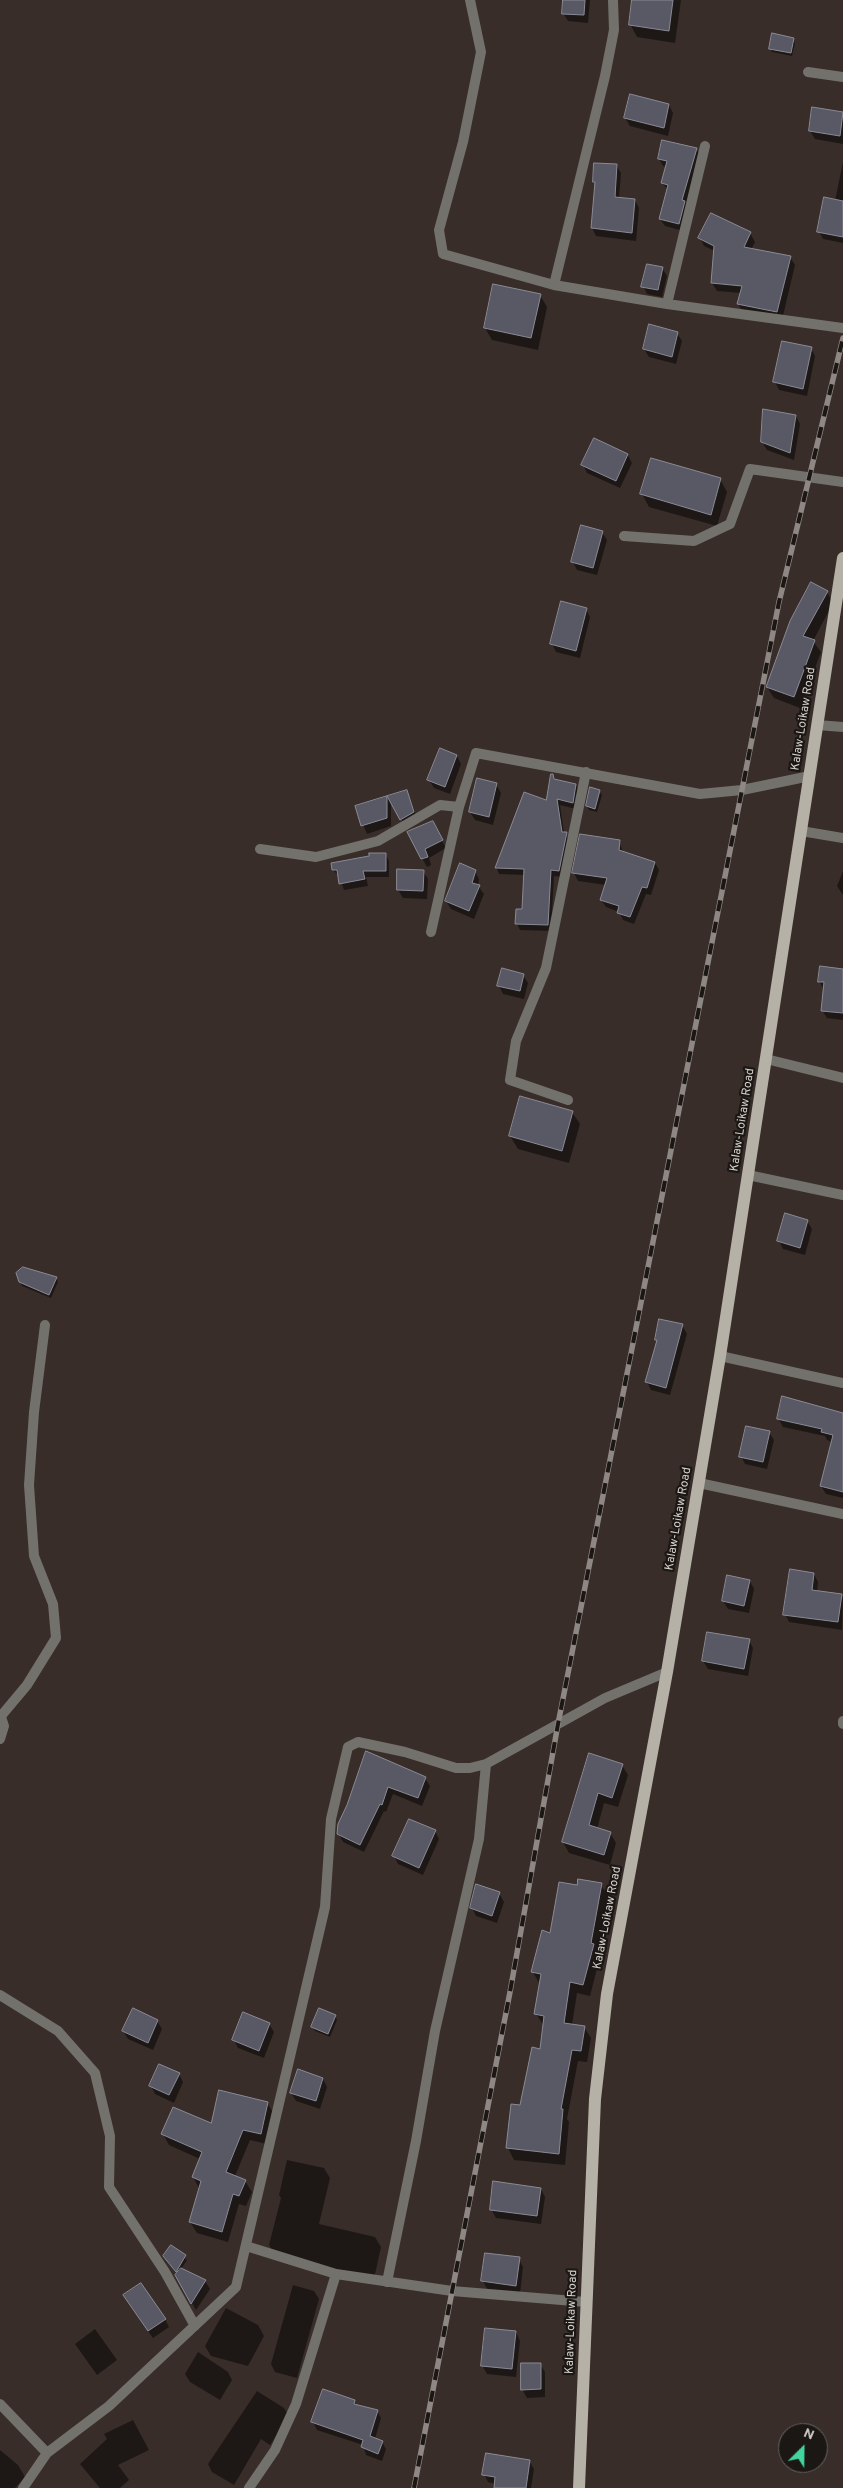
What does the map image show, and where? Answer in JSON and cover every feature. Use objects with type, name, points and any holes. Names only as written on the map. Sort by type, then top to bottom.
[{"type":"main road","name":"Kalaw-Loikaw Road","points":[[579,2488],[595,2099],[607,1994],[667,1672],[720,1356],[817,725],[840,601],[843,558]]},
{"type":"street","points":[[470,0],[481,52],[464,142],[439,230],[443,254],[554,284],[667,304],[843,328]]},
{"type":"street","points":[[554,284],[605,76],[614,30],[613,0]]},
{"type":"street","points":[[808,72],[843,77]]},
{"type":"street","points":[[667,304],[705,146]]},
{"type":"street","points":[[624,536],[694,541],[730,524],[750,469],[843,482]]},
{"type":"street","points":[[817,725],[843,727]]},
{"type":"street","points":[[431,932],[459,807],[476,753],[700,794],[742,790],[810,776]]},
{"type":"street","points":[[568,1100],[510,1080],[516,1042],[546,968],[586,772]]},
{"type":"street","points":[[260,849],[316,857],[378,841],[440,805],[459,807]]},
{"type":"street","points":[[801,831],[843,838]]},
{"type":"street","points":[[766,1059],[843,1078]]},
{"type":"street","points":[[748,1175],[843,1195]]},
{"type":"street","points":[[0,1739],[4,1726],[0,1715],[27,1685],[56,1638],[53,1604],[34,1556],[29,1485],[34,1412],[45,1325]]},
{"type":"street","points":[[720,1356],[843,1383]]},
{"type":"street","points":[[699,1483],[843,1514]]},
{"type":"street","points":[[23,2488],[47,2453],[109,2406],[236,2287],[325,1907],[331,1820],[348,1747],[358,1742],[405,1752],[456,1768],[470,1768],[486,1764],[605,1698],[667,1672]]},
{"type":"street","points":[[387,2282],[416,2141],[435,2031],[479,1839],[486,1764]]},
{"type":"street","points":[[0,1995],[58,2031],[95,2073],[110,2136],[109,2187],[165,2272],[195,2326]]},
{"type":"street","points":[[246,2246],[336,2274],[452,2291],[586,2302]]},
{"type":"street","points":[[249,2488],[275,2450],[296,2404],[336,2274]]},
{"type":"street","points":[[0,2404],[47,2453]]},
{"type":"building","points":[[563,0],[585,0],[584,15],[562,14]]},
{"type":"building","points":[[632,0],[673,0],[669,31],[629,25]]},
{"type":"building","points":[[772,33],[794,38],[791,53],[769,49]]},
{"type":"building","points":[[630,94],[669,104],[664,128],[624,118]]},
{"type":"building","points":[[812,107],[843,112],[840,136],[809,131]]},
{"type":"building","points":[[662,140],[697,148],[682,200],[685,201],[679,224],[659,219],[668,185],[661,183],[667,161],[658,159]]},
{"type":"building","points":[[594,163],[617,164],[615,197],[635,199],[632,233],[591,228],[595,182],[593,182]]},
{"type":"building","points":[[824,197],[843,201],[843,237],[817,232]]},
{"type":"building","points":[[711,213],[751,232],[744,247],[791,256],[777,312],[737,304],[742,286],[711,283],[714,246],[698,238]]},
{"type":"building","points":[[647,264],[663,267],[658,290],[641,287]]},
{"type":"building","points":[[493,284],[541,294],[531,338],[484,328]]},
{"type":"building","points":[[649,324],[678,332],[672,357],[643,349]]},
{"type":"building","points":[[782,341],[812,347],[803,389],[773,382]]},
{"type":"building","points":[[763,409],[796,415],[790,453],[761,442]]},
{"type":"building","points":[[594,438],[628,454],[616,481],[581,465]]},
{"type":"building","points":[[651,458],[721,478],[711,515],[640,494]]},
{"type":"building","points":[[581,525],[603,531],[593,568],[571,562]]},
{"type":"building","points":[[811,582],[828,591],[803,636],[815,640],[794,697],[766,687],[790,621]]},
{"type":"building","points":[[561,601],[587,608],[576,651],[550,644]]},
{"type":"building","points":[[440,748],[457,755],[445,787],[427,780]]},
{"type":"building","points":[[551,774],[553,774],[554,779],[576,784],[573,803],[557,799],[562,832],[567,832],[559,871],[551,870],[548,925],[515,924],[516,909],[522,909],[524,869],[495,868],[524,792],[546,800]]},
{"type":"building","points":[[477,778],[497,783],[489,817],[469,812]]},
{"type":"building","points":[[590,787],[600,790],[595,809],[586,806]]},
{"type":"building","points":[[407,790],[414,812],[400,820],[387,796]]},
{"type":"building","points":[[387,796],[387,818],[361,826],[355,806]]},
{"type":"building","points":[[433,821],[443,840],[425,849],[428,857],[421,859],[407,832]]},
{"type":"building","points":[[580,834],[620,840],[619,850],[655,862],[647,888],[642,887],[630,917],[617,913],[619,906],[600,900],[607,878],[572,873]]},
{"type":"building","points":[[369,853],[386,853],[386,871],[363,871],[365,879],[339,884],[337,870],[332,870],[331,863],[369,856]]},
{"type":"building","points":[[460,863],[476,870],[472,883],[480,885],[469,911],[445,901]]},
{"type":"building","points":[[397,869],[424,870],[423,891],[397,890]]},
{"type":"building","points":[[820,966],[843,969],[843,1013],[821,1011],[824,982],[818,982]]},
{"type":"building","points":[[502,968],[524,974],[520,991],[497,986]]},
{"type":"building","points":[[520,1096],[573,1111],[562,1151],[509,1136]]},
{"type":"building","points":[[785,1213],[808,1220],[800,1248],[777,1241]]},
{"type":"building","points":[[23,1267],[57,1277],[49,1295],[19,1282],[16,1273]]},
{"type":"building","points":[[659,1319],[683,1324],[666,1388],[645,1382],[657,1340],[655,1340]]},
{"type":"building","points":[[782,1396],[843,1413],[843,1492],[820,1486],[833,1435],[821,1432],[822,1429],[777,1419]]},
{"type":"building","points":[[746,1426],[770,1431],[763,1462],[739,1457]]},
{"type":"building","points":[[790,1569],[814,1573],[812,1590],[842,1594],[838,1622],[783,1615]]},
{"type":"building","points":[[727,1575],[750,1580],[744,1606],[722,1601]]},
{"type":"building","points":[[707,1632],[750,1639],[744,1669],[702,1661]]},
{"type":"building","points":[[366,1751],[426,1777],[418,1798],[388,1787],[382,1805],[380,1804],[360,1845],[337,1834],[338,1824],[347,1805]]},
{"type":"building","points":[[589,1753],[623,1764],[612,1798],[598,1793],[589,1825],[611,1832],[604,1855],[562,1842]]},
{"type":"building","points":[[409,1819],[436,1830],[419,1868],[392,1856]]},
{"type":"building","points":[[578,1879],[602,1883],[591,1943],[594,1944],[583,1985],[570,1982],[564,2023],[585,2026],[581,2051],[572,2050],[561,2109],[563,2109],[559,2154],[506,2148],[511,2104],[520,2105],[532,2047],[540,2049],[544,2016],[534,2014],[541,1974],[531,1972],[542,1930],[550,1933],[559,1882],[577,1885]]},
{"type":"building","points":[[476,1884],[500,1892],[492,1916],[470,1908]]},
{"type":"building","points":[[133,2008],[158,2020],[148,2043],[122,2031]]},
{"type":"building","points":[[319,2008],[336,2015],[328,2034],[311,2027]]},
{"type":"building","points":[[243,2012],[270,2023],[259,2051],[232,2040]]},
{"type":"building","points":[[159,2064],[180,2073],[169,2095],[149,2086]]},
{"type":"building","points":[[298,2069],[323,2078],[316,2101],[290,2093]]},
{"type":"building","points":[[219,2090],[268,2102],[261,2134],[243,2130],[226,2172],[246,2180],[239,2196],[233,2194],[222,2232],[189,2222],[201,2181],[192,2177],[202,2152],[161,2134],[173,2107],[211,2123]]},
{"type":"building","points":[[493,2181],[541,2188],[537,2216],[490,2210]]},
{"type":"building","points":[[171,2245],[186,2255],[176,2272],[163,2256]]},
{"type":"building","points":[[485,2253],[520,2257],[516,2286],[481,2281]]},
{"type":"building","points":[[181,2268],[206,2280],[191,2304],[175,2275]]},
{"type":"building","points":[[141,2283],[166,2319],[148,2331],[123,2295]]},
{"type":"building","points":[[485,2328],[516,2331],[512,2369],[481,2366]]},
{"type":"building","points":[[521,2363],[541,2363],[541,2389],[521,2390]]},
{"type":"building","points":[[323,2389],[355,2400],[354,2404],[378,2410],[370,2436],[383,2441],[378,2454],[361,2447],[363,2440],[311,2422]]},
{"type":"building","points":[[486,2453],[530,2460],[526,2488],[494,2488],[495,2477],[482,2475]]},
{"type":"railway","points":[[414,2488],[510,1992],[558,1724],[779,602],[843,338]]}]
